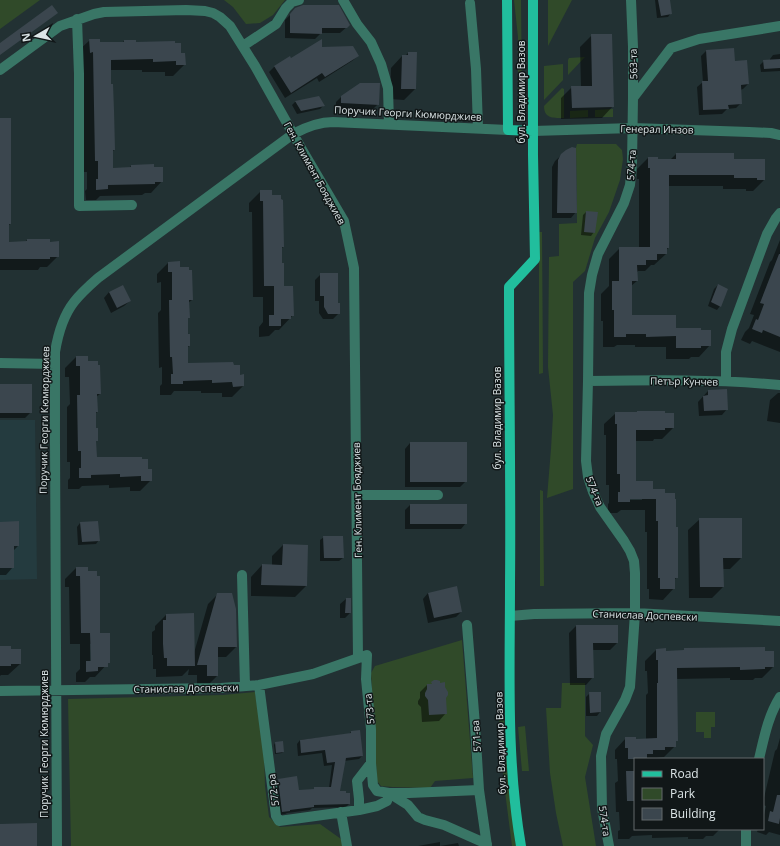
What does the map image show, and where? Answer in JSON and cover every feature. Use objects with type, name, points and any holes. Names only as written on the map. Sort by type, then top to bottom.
[{"type":"main road","name":"бул. Владимир Вазов","points":[[507,0],[508,130]]},
{"type":"main road","name":"бул. Владимир Вазов","points":[[521,846],[512,780],[510,700],[509,288],[535,259],[533,0]]},
{"type":"main road","name":"Поручик Георги Кюмюрджиев","points":[[508,130],[533,131]]},
{"type":"street","points":[[243,46],[276,24],[286,8],[292,2],[299,0]]},
{"type":"street","points":[[343,0],[357,24],[371,42],[381,64],[388,88],[389,124]]},
{"type":"street","name":"563-та","points":[[631,0],[633,47],[633,128]]},
{"type":"street","points":[[470,3],[476,69],[478,128]]},
{"type":"street","name":"Ген. Климент Бояджиев","points":[[0,70],[60,26],[94,14],[122,11],[186,10],[212,13],[220,17],[230,26],[243,46],[344,221],[354,268],[356,495],[362,656]]},
{"type":"street","points":[[77,20],[79,74],[79,206],[132,205]]},
{"type":"street","points":[[633,98],[671,48],[699,38],[780,26]]},
{"type":"street","name":"Поручик Георги Кюмюрджиев","points":[[57,846],[55,352],[58,337],[65,318],[73,303],[98,278],[293,134],[313,124],[324,122],[389,124],[508,130]]},
{"type":"street","name":"Генерал Инзов","points":[[533,131],[633,128],[771,133],[780,135]]},
{"type":"street","name":"574-та","points":[[609,846],[602,808],[602,756],[606,734],[625,700],[630,687],[635,613],[635,573],[634,561],[624,541],[600,507],[588,477],[586,461],[589,293],[598,254],[624,203],[630,185],[633,128]]},
{"type":"street","points":[[726,381],[726,352],[732,329],[767,234],[780,213]]},
{"type":"street","points":[[0,363],[55,364]]},
{"type":"street","name":"Петър Кунчев","points":[[588,381],[689,380],[780,385]]},
{"type":"street","points":[[356,495],[438,495]]},
{"type":"street","points":[[242,575],[245,686]]},
{"type":"street","name":"Станислав Доспевски","points":[[510,616],[534,614],[635,613],[780,621]]},
{"type":"street","name":"571-ва","points":[[467,625],[479,790],[487,845]]},
{"type":"street","name":"Станислав Доспевски","points":[[0,690],[221,688],[259,686],[313,674],[362,656]]},
{"type":"street","name":"573-та","points":[[362,656],[371,729],[371,763],[373,785],[377,792],[389,793]]},
{"type":"street","name":"572-ра","points":[[259,686],[277,819],[279,821],[341,812]]},
{"type":"street","points":[[759,758],[768,722],[780,697]]},
{"type":"street","points":[[359,810],[357,781],[371,763]]},
{"type":"street","points":[[389,793],[479,790]]},
{"type":"street","points":[[347,846],[341,812],[377,806],[387,801],[389,793]]},
{"type":"street","points":[[389,793],[408,805],[418,817],[444,825],[487,845]]},
{"type":"street","points":[[746,830],[746,846]]},
{"type":"shaded area","points":[[0,420],[35,420],[37,579],[0,580]]},
{"type":"green space","points":[[0,0],[40,0],[0,29]]},
{"type":"green space","points":[[224,0],[285,0],[273,15],[260,23],[246,24],[233,7]]},
{"type":"green space","points":[[514,0],[521,0],[522,102],[518,102],[518,37]]},
{"type":"green space","points":[[548,0],[572,0],[548,46]]},
{"type":"green space","points":[[585,57],[568,75],[569,58]]},
{"type":"green space","points":[[563,64],[563,80],[544,100],[544,66]]},
{"type":"green space","points":[[562,88],[564,89],[564,118],[550,117],[544,110],[544,106]]},
{"type":"green space","points":[[613,109],[613,117],[595,117],[595,110]]},
{"type":"green space","points":[[588,110],[588,117],[570,118],[570,111]]},
{"type":"green space","points":[[577,144],[616,144],[622,150],[623,159],[620,180],[609,212],[595,238],[585,271],[573,282],[573,489],[547,498],[553,415],[548,367],[549,257],[559,256],[559,224],[577,223]]},
{"type":"green space","points":[[539,232],[542,232],[543,373],[539,374]]},
{"type":"green space","points":[[540,490],[543,491],[544,586],[540,586]]},
{"type":"green space","points":[[462,640],[473,778],[435,781],[430,788],[381,786],[377,781],[371,673],[375,666]]},
{"type":"green space","points":[[562,683],[585,683],[585,736],[593,745],[585,777],[596,846],[563,846],[556,813],[550,773],[546,708],[561,708]]},
{"type":"green space","points":[[255,692],[264,750],[265,786],[269,817],[280,827],[320,824],[341,839],[344,846],[71,846],[68,699],[223,695]]},
{"type":"green space","points":[[696,712],[715,712],[715,727],[711,727],[711,738],[704,738],[704,732],[696,732]]},
{"type":"green space","points":[[499,720],[504,720],[508,784],[516,846],[512,846],[504,784]]},
{"type":"green space","points":[[525,726],[529,771],[522,771],[518,727]]},
{"type":"building","points":[[658,0],[670,0],[672,14],[661,16]]},
{"type":"building","points":[[52,5],[58,13],[0,55],[0,43]]},
{"type":"building","points":[[303,5],[339,5],[350,25],[347,28],[322,28],[322,34],[290,33],[290,14],[295,8]]},
{"type":"building","points":[[591,34],[612,34],[614,107],[572,108],[571,86],[592,86]]},
{"type":"building","points":[[89,39],[100,39],[100,42],[124,42],[124,40],[136,40],[136,42],[175,41],[175,43],[181,43],[181,53],[185,53],[186,65],[176,65],[176,61],[153,62],[153,59],[111,60],[115,150],[113,150],[113,168],[131,167],[131,165],[154,164],[154,167],[163,167],[163,182],[155,182],[155,184],[108,185],[108,189],[96,190],[96,179],[98,179],[98,161],[95,161],[93,52],[90,53]]},
{"type":"building","points":[[322,39],[322,47],[353,46],[359,56],[325,77],[322,73],[291,93],[274,66],[290,56],[291,58]]},
{"type":"building","points":[[734,48],[735,61],[747,60],[749,84],[741,85],[742,104],[728,105],[729,109],[703,110],[702,81],[708,81],[706,50]]},
{"type":"building","points":[[408,52],[417,52],[416,89],[401,89],[402,55],[408,55]]},
{"type":"building","points":[[780,59],[780,68],[764,69],[763,60]]},
{"type":"building","points":[[360,83],[380,83],[379,105],[341,103],[341,96]]},
{"type":"building","points":[[319,96],[325,106],[301,111],[295,101]]},
{"type":"building","points":[[0,118],[11,118],[11,224],[9,224],[9,242],[27,241],[27,239],[50,239],[50,242],[59,241],[59,257],[50,257],[50,259],[0,259]]},
{"type":"building","points":[[572,147],[576,148],[577,213],[557,213],[558,160],[561,154]]},
{"type":"building","points":[[676,153],[734,153],[734,159],[765,159],[765,180],[757,180],[757,178],[734,178],[734,175],[669,175],[669,248],[667,248],[667,254],[657,254],[657,260],[646,260],[646,265],[637,265],[638,281],[632,281],[632,315],[676,315],[676,328],[701,328],[701,330],[711,330],[711,346],[701,346],[701,348],[676,348],[676,336],[646,337],[646,334],[626,334],[626,337],[614,337],[612,281],[619,281],[619,247],[650,247],[650,168],[648,168],[648,157],[658,157],[658,159],[676,159]]},
{"type":"building","points":[[260,190],[272,190],[272,195],[281,195],[281,199],[283,200],[284,247],[282,247],[282,263],[284,263],[284,286],[293,286],[294,316],[291,316],[291,319],[281,319],[281,326],[269,326],[269,315],[274,315],[274,286],[264,286],[263,201],[260,201]]},
{"type":"building","points":[[586,211],[598,212],[595,233],[584,232]]},
{"type":"building","points":[[779,254],[780,337],[763,330],[762,333],[752,329],[756,319],[758,320],[764,304],[760,303]]},
{"type":"building","points":[[180,261],[180,267],[189,267],[189,270],[192,270],[193,300],[189,300],[190,318],[188,318],[188,334],[190,334],[190,346],[188,346],[188,363],[233,362],[234,365],[240,365],[240,375],[244,374],[244,386],[233,387],[232,382],[212,383],[212,380],[183,381],[183,384],[171,384],[171,374],[173,374],[172,357],[170,357],[169,300],[172,300],[172,272],[168,272],[168,262]]},
{"type":"building","points":[[320,273],[338,273],[338,303],[340,303],[340,314],[328,314],[324,307],[324,296],[320,296]]},
{"type":"building","points":[[718,284],[728,289],[721,307],[711,302]]},
{"type":"building","points":[[123,285],[131,301],[117,308],[109,292]]},
{"type":"building","points":[[76,356],[88,356],[88,361],[98,361],[98,365],[100,365],[101,394],[97,394],[98,412],[96,412],[96,428],[98,428],[98,441],[96,441],[97,457],[142,457],[142,459],[148,459],[148,469],[152,469],[152,481],[141,481],[141,476],[120,477],[120,474],[91,475],[91,478],[79,478],[79,468],[81,468],[81,451],[78,451],[77,395],[80,395],[80,366],[76,366]]},
{"type":"building","points":[[0,384],[32,384],[32,413],[0,413]]},
{"type":"building","points":[[727,389],[728,410],[704,411],[703,396],[708,395],[708,390]]},
{"type":"building","points":[[665,411],[665,413],[674,413],[674,428],[665,428],[665,430],[636,430],[636,481],[653,481],[653,489],[665,489],[665,493],[675,493],[676,527],[678,527],[678,578],[675,578],[675,589],[660,589],[660,578],[658,578],[658,521],[656,521],[656,499],[630,499],[630,502],[618,502],[618,492],[620,492],[620,474],[617,474],[617,424],[615,424],[615,412]]},
{"type":"building","points":[[410,442],[467,442],[467,482],[410,482]]},
{"type":"building","points":[[410,504],[467,504],[467,524],[410,524]]},
{"type":"building","points":[[699,518],[742,518],[742,558],[723,558],[724,587],[700,587]]},
{"type":"building","points":[[19,521],[19,546],[14,546],[14,568],[0,568],[0,522]]},
{"type":"building","points":[[98,521],[100,541],[82,542],[80,522]]},
{"type":"building","points":[[323,536],[343,536],[344,558],[324,558]]},
{"type":"building","points":[[283,544],[308,545],[307,586],[261,585],[262,564],[282,565]]},
{"type":"building","points":[[76,567],[88,567],[88,571],[97,571],[97,576],[100,576],[100,633],[110,633],[110,663],[108,663],[108,667],[98,667],[98,671],[86,672],[86,661],[91,661],[90,633],[81,633],[80,576],[76,576]]},
{"type":"building","points":[[457,586],[462,612],[434,618],[428,593]]},
{"type":"building","points":[[217,593],[232,593],[236,609],[237,647],[218,647],[218,676],[207,676],[207,665],[197,665]]},
{"type":"building","points":[[346,598],[351,598],[351,613],[345,613]]},
{"type":"building","points":[[194,613],[195,666],[167,666],[167,658],[164,658],[163,644],[163,620],[166,620],[166,614]]},
{"type":"building","points":[[576,625],[618,625],[618,643],[593,643],[594,678],[577,678]]},
{"type":"building","points":[[0,646],[11,646],[11,649],[21,649],[21,664],[0,666]]},
{"type":"building","points":[[765,647],[765,651],[774,651],[774,667],[765,667],[765,669],[740,670],[740,667],[677,668],[678,741],[676,741],[676,747],[665,747],[665,750],[653,750],[653,754],[647,754],[647,758],[628,759],[628,748],[625,748],[625,737],[636,737],[636,739],[657,738],[658,660],[656,660],[656,649],[666,648],[666,651],[684,650],[684,648]]},
{"type":"building","points":[[434,680],[440,681],[440,683],[445,682],[445,687],[448,692],[446,698],[447,714],[429,715],[428,700],[425,693],[427,684],[432,684],[431,682]]},
{"type":"building","points":[[589,692],[601,692],[601,712],[590,713]]},
{"type":"building","points":[[360,730],[363,756],[346,758],[340,791],[350,793],[350,804],[314,805],[314,807],[282,812],[278,779],[297,776],[299,790],[314,789],[314,787],[331,787],[335,762],[327,763],[325,750],[301,753],[300,740],[351,733],[351,731]]},
{"type":"building","points":[[283,741],[284,752],[276,753],[275,742]]},
{"type":"building","points":[[626,771],[634,771],[634,801],[627,801]]},
{"type":"building","points":[[777,795],[780,795],[779,824],[768,821],[770,811],[773,812]]},
{"type":"building","points":[[37,823],[37,846],[0,846],[0,824]]}]
